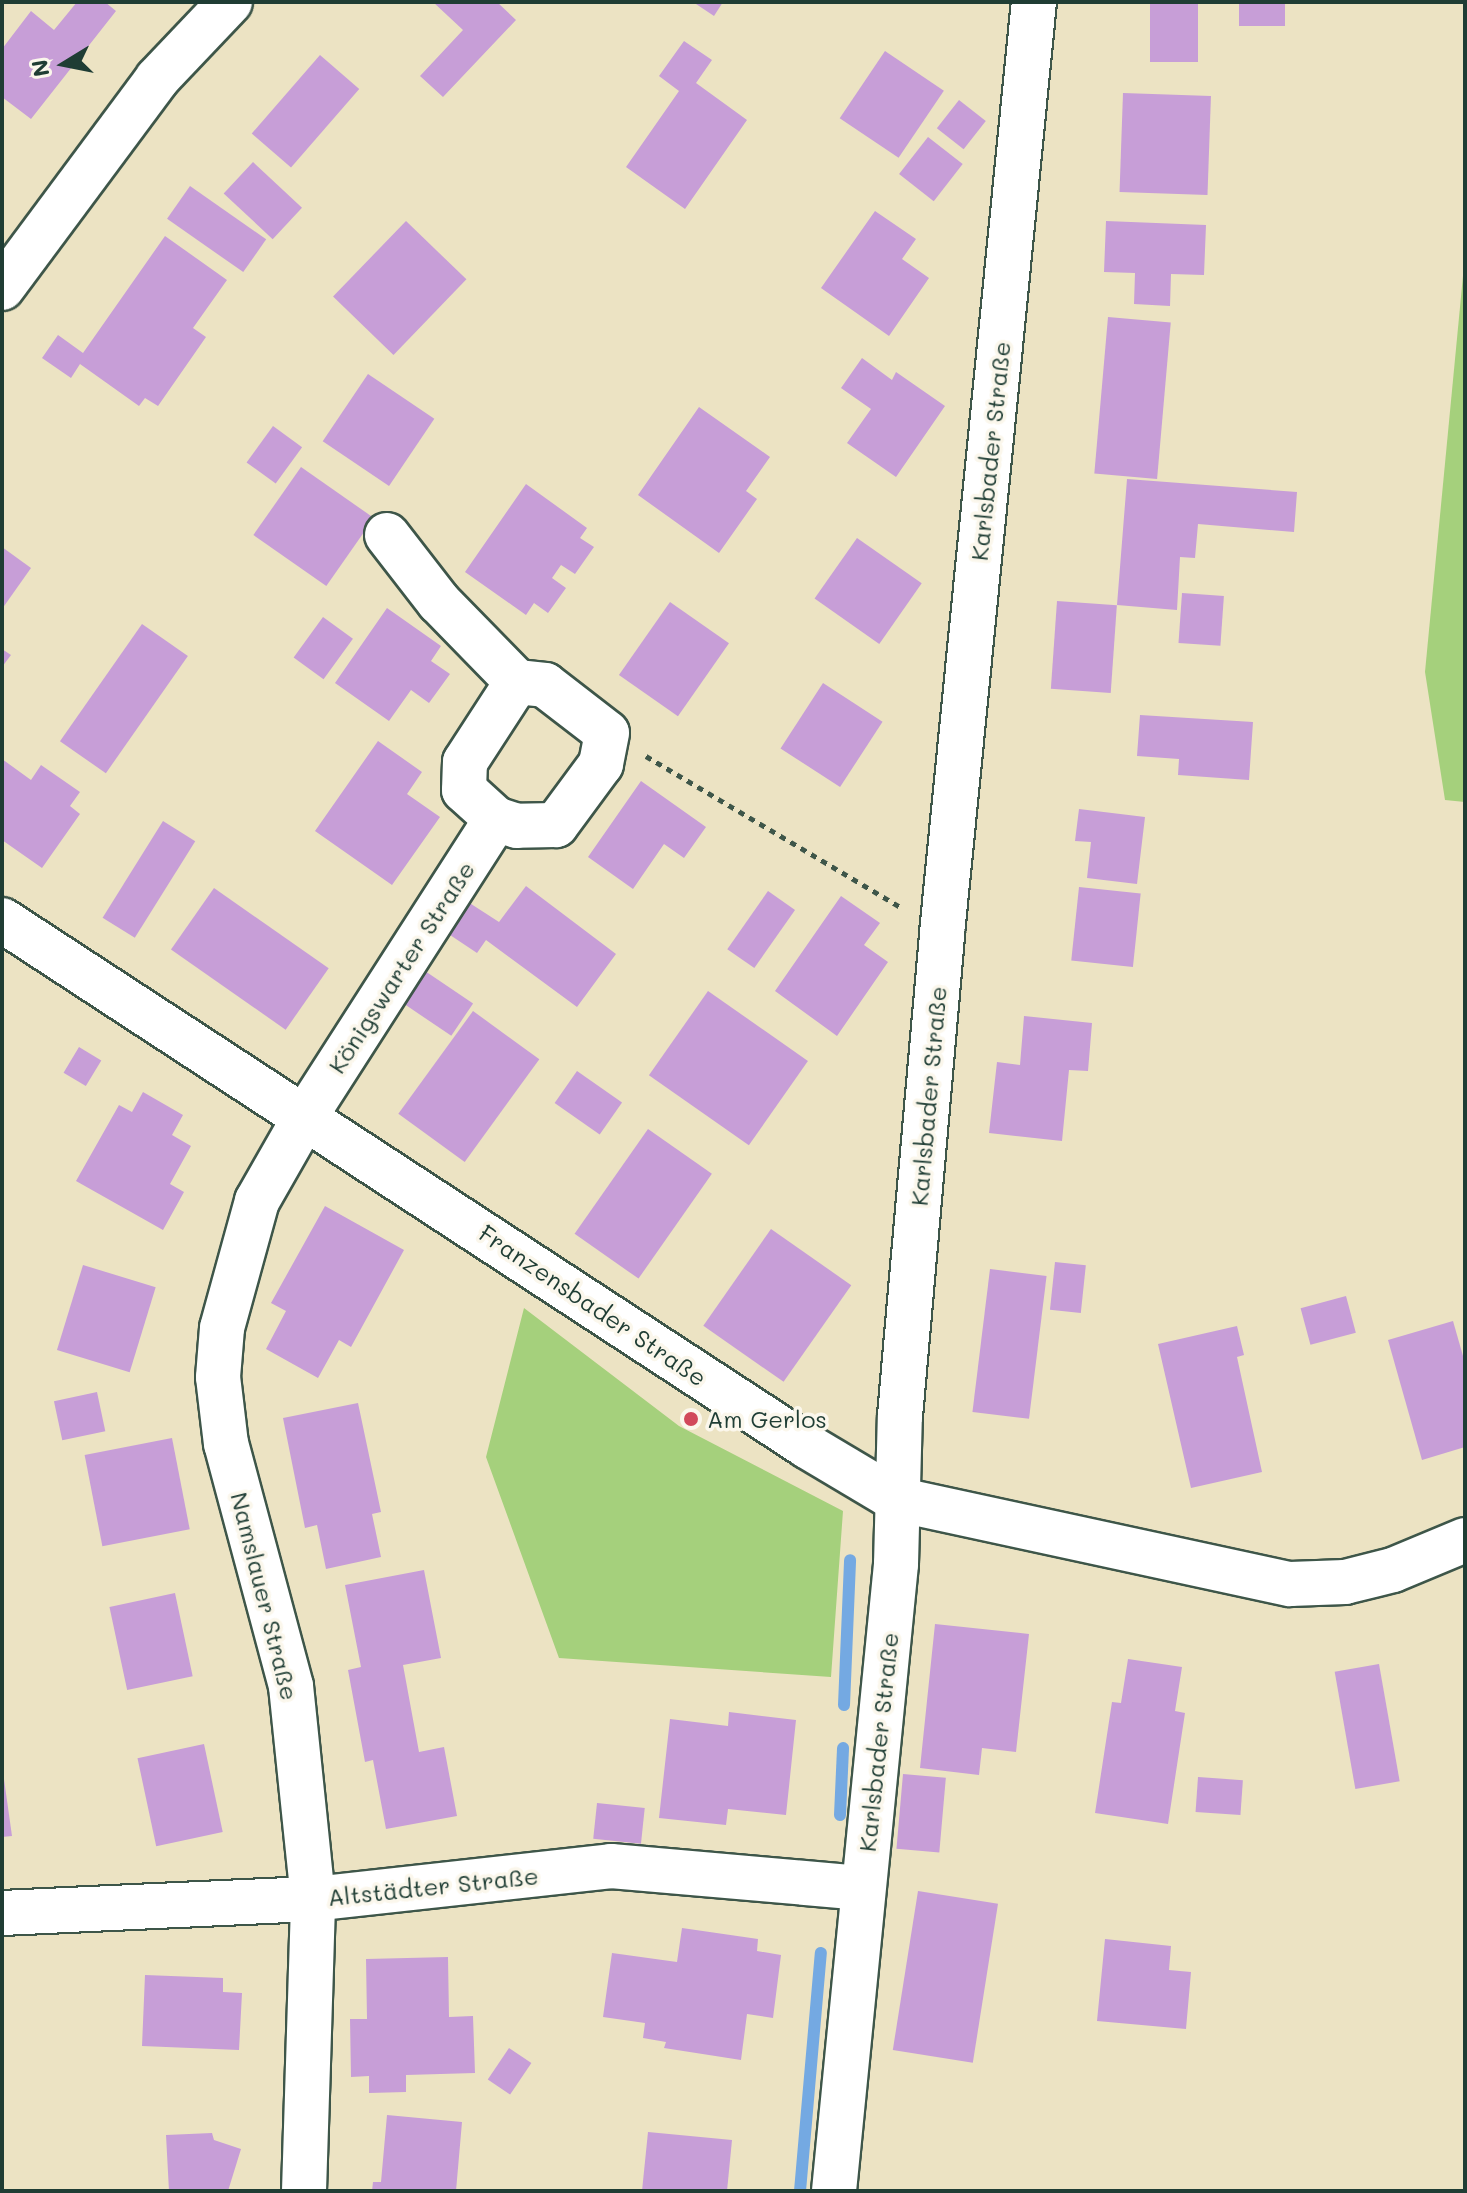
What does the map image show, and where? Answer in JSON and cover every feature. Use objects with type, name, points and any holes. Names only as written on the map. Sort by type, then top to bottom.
[{"type":"street","points":[[8,264],[157,79],[230,2]]},
{"type":"street","name":"Karlsbader Straße","points":[[834,2191],[896,1564],[896,1499],[942,933],[1034,2]]},
{"type":"street","points":[[387,535],[439,602],[517,682],[545,685],[607,733],[601,764],[556,825],[517,826],[496,819],[464,790],[465,762],[517,682]]},
{"type":"street","name":"Königswarter Straße","points":[[306,1115],[496,819]]},
{"type":"street","name":"Franzensbader Straße","points":[[2,920],[306,1115],[807,1446],[896,1499],[1290,1584],[1345,1582],[1393,1570],[1465,1540]]},
{"type":"street","name":"Namslauer Straße","points":[[304,2191],[313,1899],[291,1686],[226,1444],[218,1377],[232,1280],[257,1201],[306,1115]]},
{"type":"street","name":"Altstädter Straße","points":[[2,1913],[313,1899],[611,1866],[863,1888]]},
{"type":"path","points":[[607,733],[942,933]]},
{"type":"green space","points":[[1465,255],[1465,802],[1445,800],[1425,672]]},
{"type":"green space","points":[[524,1308],[679,1426],[843,1511],[831,1677],[559,1658],[486,1457]]},
{"type":"building","points":[[77,2],[105,2],[116,11],[31,119],[2,97],[2,49],[31,11],[54,30]]},
{"type":"building","points":[[433,2],[497,2],[516,20],[443,97],[420,76],[463,30]]},
{"type":"building","points":[[693,2],[723,2],[714,16]]},
{"type":"building","points":[[1150,2],[1198,2],[1198,62],[1150,62]]},
{"type":"building","points":[[1239,2],[1285,2],[1285,26],[1239,26]]},
{"type":"building","points":[[684,41],[712,60],[696,83],[747,120],[685,209],[626,167],[679,91],[659,76]]},
{"type":"building","points":[[885,51],[944,91],[899,158],[840,118]]},
{"type":"building","points":[[320,55],[359,89],[291,168],[252,133]]},
{"type":"building","points":[[1123,93],[1211,96],[1207,195],[1120,192]]},
{"type":"building","points":[[959,100],[986,121],[964,149],[937,128]]},
{"type":"building","points":[[928,137],[963,164],[934,201],[899,174]]},
{"type":"building","points":[[253,162],[302,208],[273,239],[224,193]]},
{"type":"building","points":[[190,186],[266,239],[243,272],[167,219]]},
{"type":"building","points":[[875,211],[916,239],[902,259],[929,278],[889,336],[821,288]]},
{"type":"building","points":[[406,221],[466,279],[393,355],[333,297]]},
{"type":"building","points":[[1106,221],[1206,225],[1204,275],[1171,274],[1170,306],[1134,304],[1135,273],[1104,272]]},
{"type":"building","points":[[165,236],[227,280],[193,328],[206,337],[158,406],[145,398],[139,406],[80,364],[71,378],[42,358],[58,335],[83,353]]},
{"type":"building","points":[[1108,317],[1171,322],[1157,479],[1094,473]]},
{"type":"building","points":[[862,358],[892,380],[896,372],[945,406],[896,477],[847,443],[871,409],[841,388]]},
{"type":"building","points":[[368,374],[434,419],[389,486],[323,441]]},
{"type":"building","points":[[699,407],[770,457],[746,491],[757,499],[719,553],[638,495]]},
{"type":"building","points":[[273,426],[302,447],[276,484],[247,462]]},
{"type":"building","points":[[301,467],[374,518],[326,586],[253,535]]},
{"type":"building","points":[[1127,479],[1297,492],[1294,532],[1198,524],[1195,558],[1180,557],[1177,610],[1117,605]]},
{"type":"building","points":[[526,484],[587,528],[580,538],[594,547],[575,574],[561,565],[552,578],[566,588],[548,613],[534,603],[526,615],[465,572]]},
{"type":"building","points":[[857,538],[922,583],[879,644],[815,599]]},
{"type":"building","points":[[2,547],[31,568],[2,609]]},
{"type":"building","points":[[1182,593],[1224,596],[1220,646],[1179,643]]},
{"type":"building","points":[[1057,601],[1117,605],[1111,693],[1051,689]]},
{"type":"building","points":[[670,602],[729,643],[678,716],[619,675]]},
{"type":"building","points":[[387,608],[441,646],[431,661],[450,674],[429,703],[411,690],[389,721],[335,683]]},
{"type":"building","points":[[323,617],[353,639],[324,679],[294,657]]},
{"type":"building","points":[[142,624],[188,656],[106,773],[60,741]]},
{"type":"building","points":[[2,649],[11,655],[2,667]]},
{"type":"building","points":[[823,683],[883,722],[840,787],[781,748]]},
{"type":"building","points":[[1140,715],[1253,722],[1249,780],[1178,775],[1179,759],[1137,756]]},
{"type":"building","points":[[378,741],[422,772],[407,794],[440,817],[392,885],[315,831]]},
{"type":"building","points":[[2,759],[31,780],[41,765],[80,792],[70,806],[80,814],[42,868],[2,840]]},
{"type":"building","points":[[641,781],[706,827],[684,858],[664,844],[633,889],[588,857]]},
{"type":"building","points":[[1079,809],[1145,817],[1137,884],[1087,878],[1091,842],[1075,841]]},
{"type":"building","points":[[163,821],[195,841],[135,938],[103,918]]},
{"type":"building","points":[[526,886],[616,954],[577,1007],[486,940],[477,953],[447,933],[468,902],[499,922]]},
{"type":"building","points":[[1079,887],[1141,893],[1133,967],[1071,961]]},
{"type":"building","points":[[214,888],[329,968],[286,1030],[171,949]]},
{"type":"building","points":[[768,891],[795,910],[754,968],[727,949]]},
{"type":"building","points":[[841,896],[880,923],[864,945],[888,962],[837,1036],[775,991]]},
{"type":"building","points":[[425,971],[473,1003],[451,1036],[403,1003]]},
{"type":"building","points":[[708,991],[808,1061],[749,1145],[649,1075]]},
{"type":"building","points":[[473,1011],[539,1059],[465,1162],[398,1114]]},
{"type":"building","points":[[1024,1016],[1092,1023],[1088,1071],[1069,1070],[1062,1141],[989,1133],[997,1062],[1020,1065]]},
{"type":"building","points":[[79,1047],[101,1060],[86,1086],[64,1073]]},
{"type":"building","points":[[577,1071],[622,1103],[600,1134],[555,1103]]},
{"type":"building","points":[[143,1092],[183,1115],[172,1135],[191,1146],[170,1184],[184,1192],[163,1230],[76,1181],[119,1105],[132,1112]]},
{"type":"building","points":[[648,1129],[712,1174],[638,1279],[575,1234]]},
{"type":"building","points":[[325,1206],[404,1250],[351,1347],[339,1340],[318,1378],[266,1349],[286,1311],[271,1303]]},
{"type":"building","points":[[771,1229],[851,1285],[784,1382],[703,1326]]},
{"type":"building","points":[[1055,1262],[1086,1265],[1081,1313],[1050,1310]]},
{"type":"building","points":[[83,1265],[156,1287],[130,1372],[57,1350]]},
{"type":"building","points":[[990,1269],[1047,1276],[1029,1419],[972,1412]]},
{"type":"building","points":[[1346,1296],[1356,1333],[1310,1345],[1301,1308]]},
{"type":"building","points":[[1453,1321],[1465,1363],[1465,1447],[1422,1460],[1388,1340]]},
{"type":"building","points":[[1237,1326],[1244,1355],[1237,1357],[1262,1472],[1191,1488],[1158,1344]]},
{"type":"building","points":[[97,1392],[105,1431],[62,1440],[54,1401]]},
{"type":"building","points":[[358,1403],[381,1512],[372,1514],[381,1557],[326,1569],[317,1525],[305,1528],[283,1418]]},
{"type":"building","points":[[172,1438],[190,1529],[102,1546],[85,1455]]},
{"type":"building","points":[[424,1570],[441,1658],[403,1665],[419,1752],[444,1747],[457,1816],[386,1829],[373,1760],[365,1762],[348,1670],[361,1667],[345,1585]]},
{"type":"building","points":[[175,1593],[193,1676],[127,1690],[109,1607]]},
{"type":"building","points":[[935,1624],[1029,1634],[1016,1752],[982,1748],[979,1775],[920,1768]]},
{"type":"building","points":[[1128,1659],[1182,1667],[1175,1711],[1185,1713],[1168,1824],[1095,1813],[1112,1702],[1121,1703]]},
{"type":"building","points":[[1379,1664],[1400,1781],[1355,1789],[1335,1672]]},
{"type":"building","points":[[729,1712],[796,1720],[786,1815],[728,1809],[726,1825],[659,1818],[670,1719],[728,1726]]},
{"type":"building","points":[[204,1744],[223,1832],[156,1846],[137,1758]]},
{"type":"building","points":[[2,1765],[12,1836],[2,1837]]},
{"type":"building","points":[[903,1774],[946,1778],[939,1852],[896,1849]]},
{"type":"building","points":[[1198,1777],[1243,1780],[1240,1815],[1196,1812]]},
{"type":"building","points":[[597,1803],[645,1808],[641,1844],[593,1839]]},
{"type":"building","points":[[918,1891],[998,1904],[973,2063],[893,2050]]},
{"type":"building","points":[[682,1928],[758,1939],[757,1951],[781,1955],[773,2018],[747,2014],[741,2060],[664,2048],[666,2042],[643,2038],[645,2023],[603,2017],[612,1953],[677,1962]]},
{"type":"building","points":[[1105,1939],[1171,1946],[1169,1970],[1191,1972],[1186,2029],[1097,2021]]},
{"type":"building","points":[[448,1957],[449,2017],[473,2016],[475,2073],[406,2075],[406,2092],[369,2093],[369,2076],[351,2077],[350,2019],[367,2019],[366,1959]]},
{"type":"building","points":[[145,1975],[223,1978],[223,1992],[242,1993],[239,2050],[142,2046]]},
{"type":"building","points":[[509,2048],[531,2063],[510,2095],[488,2080]]},
{"type":"building","points":[[387,2115],[462,2122],[456,2191],[372,2191],[373,2182],[381,2182]]},
{"type":"building","points":[[648,2132],[732,2140],[727,2191],[642,2191]]},
{"type":"building","points":[[212,2133],[214,2140],[241,2149],[228,2191],[169,2191],[166,2135]]},
{"type":"waterway","points":[[844,1705],[850,1560]]},
{"type":"waterway","points":[[840,1815],[843,1748]]},
{"type":"waterway","points":[[800,2191],[821,1953]]},
{"type":"place","name":"Am Gerlos","points":[[691,1419]]}]
